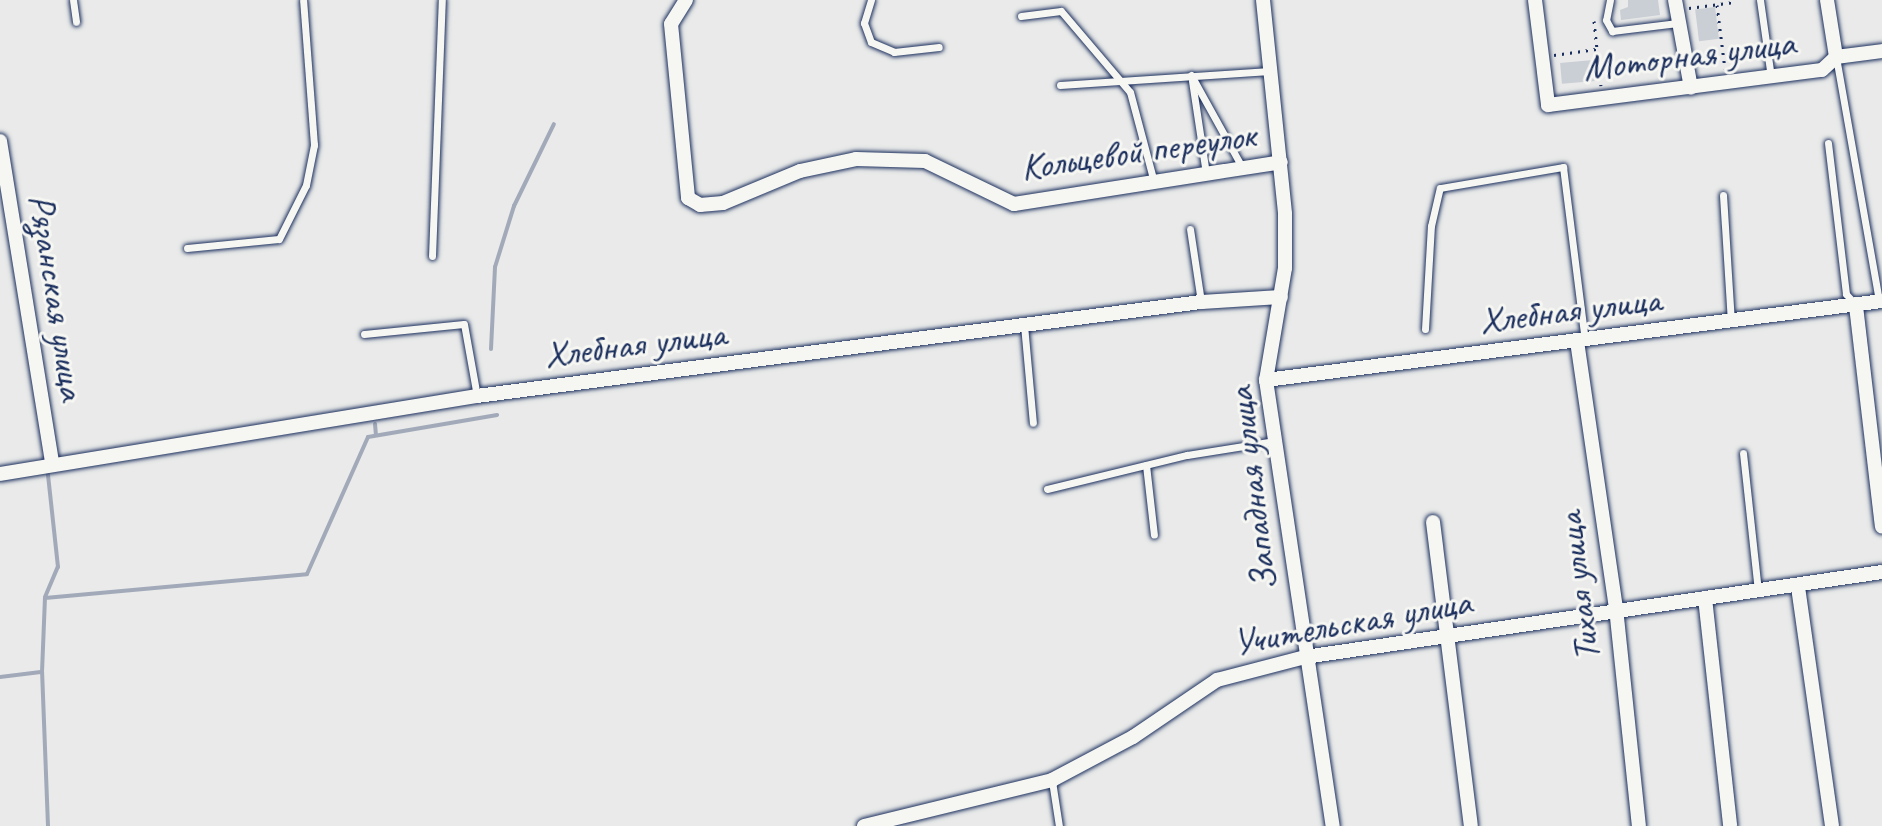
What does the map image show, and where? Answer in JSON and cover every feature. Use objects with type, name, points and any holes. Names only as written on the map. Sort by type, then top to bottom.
[{"type":"street","name":"Кольцевой переулок","points":[[686,0],[671,24],[688,198],[700,205],[723,203],[800,171],[896,156],[925,161],[1014,204],[1281,162]]},
{"type":"street","name":"Западная улица","points":[[1263,0],[1285,214],[1281,297],[1266,380],[1305,657],[1333,826]]},
{"type":"street","name":"Моторная улица","points":[[1535,0],[1548,105],[1822,70],[1836,57],[1882,51]]},
{"type":"street","points":[[1827,0],[1836,57]]},
{"type":"street","points":[[1680,4],[1678,23],[1691,88]]},
{"type":"street","name":"Рязанская улица","points":[[0,141],[8,255],[52,463]]},
{"type":"street","name":"Хлебная улица","points":[[0,474],[52,463],[477,396],[1201,302],[1281,297]]},
{"type":"street","name":"Хлебная улица","points":[[1266,380],[1880,301]]},
{"type":"street","points":[[1856,306],[1882,526]]},
{"type":"street","name":"Тихая улица","points":[[1581,341],[1616,608],[1639,826]]},
{"type":"street","points":[[1433,522],[1471,826]]},
{"type":"street","name":"Учительская улица","points":[[864,826],[1052,780],[1133,737],[1217,680],[1305,657],[1616,608],[1798,587],[1882,572]]},
{"type":"street","points":[[1798,587],[1832,826]]},
{"type":"street","points":[[1705,598],[1730,826]]},
{"type":"lane","points":[[73,0],[76,22]]},
{"type":"lane","points":[[187,248],[279,239],[306,185],[314,145],[303,0]]},
{"type":"lane","points":[[432,256],[442,0]]},
{"type":"lane","points":[[1610,0],[1606,20],[1612,31],[1678,23]]},
{"type":"lane","points":[[1760,0],[1771,77]]},
{"type":"lane","points":[[869,1],[864,23],[871,42],[894,52],[939,47]]},
{"type":"lane","points":[[1021,16],[1061,11],[1123,83],[1130,92],[1154,182]]},
{"type":"lane","points":[[1836,57],[1880,301]]},
{"type":"lane","points":[[1060,85],[1272,71]]},
{"type":"lane","points":[[1191,75],[1243,168]]},
{"type":"lane","points":[[1191,75],[1206,174]]},
{"type":"lane","points":[[1828,143],[1846,294],[1856,306]]},
{"type":"lane","points":[[1425,329],[1431,226],[1440,188],[1563,167],[1581,341]]},
{"type":"lane","points":[[1723,195],[1732,322]]},
{"type":"lane","points":[[1190,229],[1201,302]]},
{"type":"lane","points":[[364,334],[464,324],[477,396]]},
{"type":"lane","points":[[1024,325],[1033,423]]},
{"type":"lane","points":[[1047,489],[1146,465],[1275,441]]},
{"type":"lane","points":[[1743,453],[1758,591]]},
{"type":"lane","points":[[1146,465],[1154,535]]},
{"type":"lane","points":[[1052,780],[1059,826]]},
{"type":"path","points":[[1680,4],[1735,2]]},
{"type":"path","points":[[1717,5],[1726,73]]},
{"type":"path","points":[[1594,21],[1601,90]]},
{"type":"path","points":[[1551,55],[1597,49]]},
{"type":"shaded area","points":[[1628,0],[1658,0],[1660,15],[1621,20],[1620,10],[1628,7]]},
{"type":"shaded area","points":[[1715,7],[1719,39],[1699,41],[1695,9]]},
{"type":"shaded area","points":[[1593,60],[1595,81],[1562,84],[1560,63]]},
{"type":"waterway","points":[[491,349],[495,267],[514,206],[554,124]]},
{"type":"waterway","points":[[48,826],[42,672],[45,598],[307,574],[368,437],[497,415]]},
{"type":"waterway","points":[[375,424],[376,435]]},
{"type":"waterway","points":[[45,597],[58,567],[48,475]]},
{"type":"waterway","points":[[0,677],[41,672]]}]
